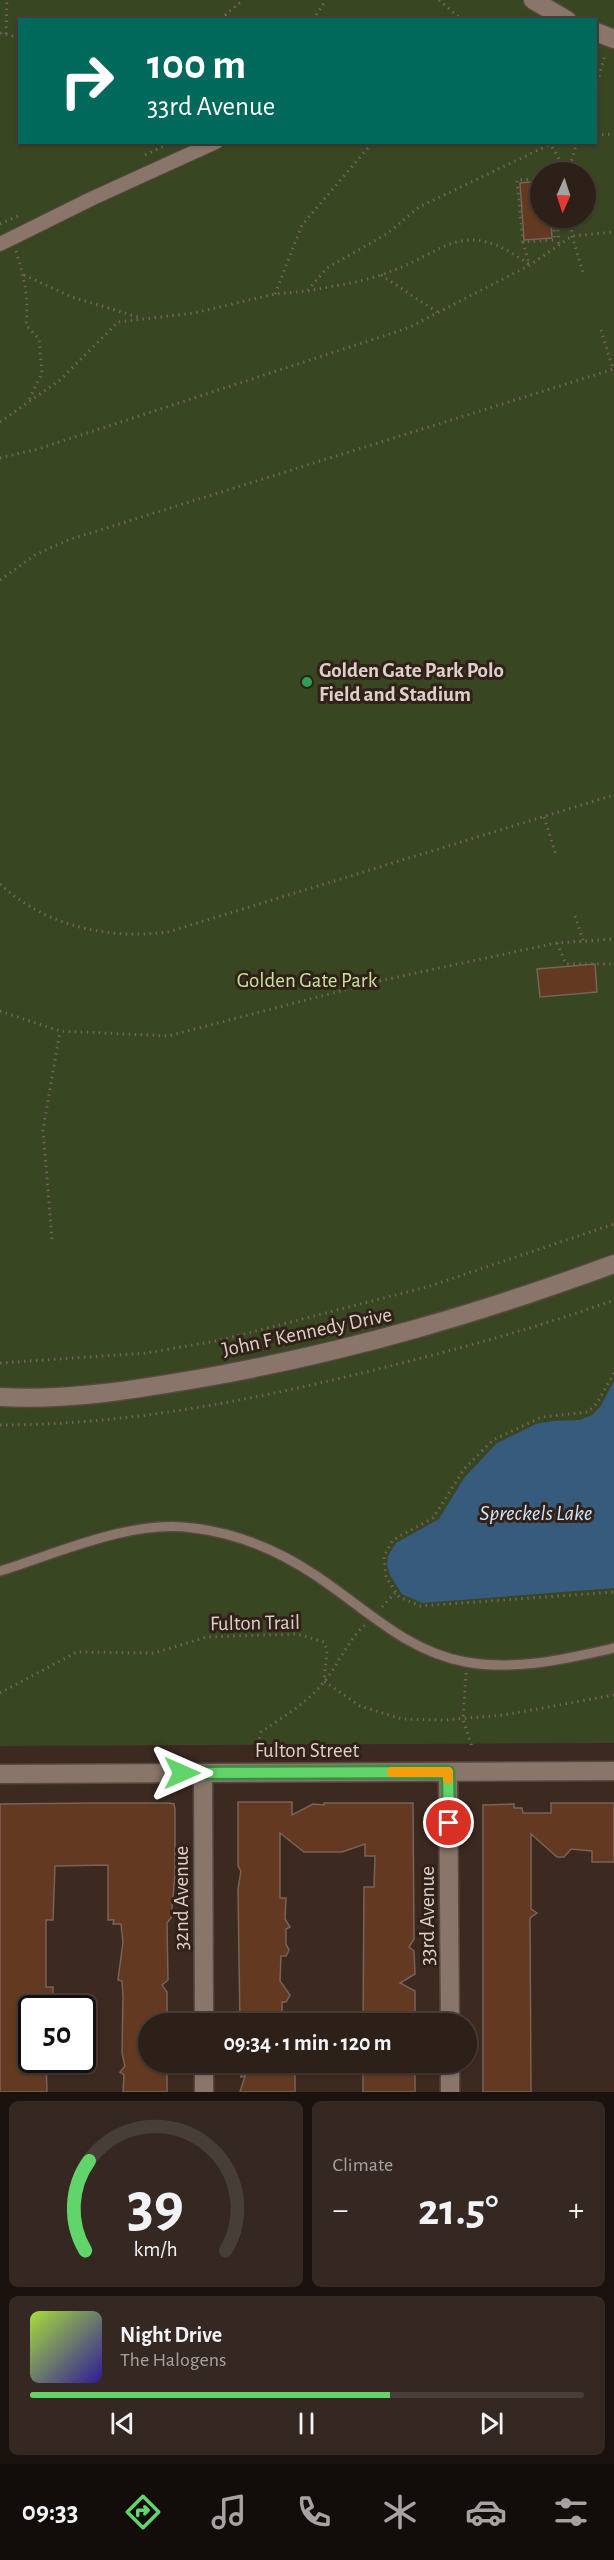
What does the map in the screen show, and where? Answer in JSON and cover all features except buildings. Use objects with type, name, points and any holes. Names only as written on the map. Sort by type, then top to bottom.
[{"type":"street","points":[[533,0],[564,18]]},
{"type":"street","points":[[597,32],[614,39]]},
{"type":"street","points":[[6,241],[103,193],[212,144]]},
{"type":"street","name":"John F Kennedy Drive","points":[[0,1397],[45,1398],[119,1391],[324,1354],[475,1313],[614,1264]]},
{"type":"street","name":"Fulton Street","points":[[0,1774],[614,1771]]},
{"type":"street","name":"33rd Avenue","points":[[448,1772],[450,2013]]},
{"type":"street","name":"32nd Avenue","points":[[203,1773],[204,2013]]},
{"type":"street","points":[[204,2073],[204,2092]]},
{"type":"street","points":[[450,2073],[450,2092]]},
{"type":"lane","points":[[0,1571],[116,1535],[168,1526],[193,1528],[245,1540],[294,1562],[334,1589],[372,1619],[430,1651],[467,1662],[512,1665],[538,1663],[614,1648]]},
{"type":"path","points":[[6,34],[7,0]]},
{"type":"path","points":[[218,18],[243,0]]},
{"type":"path","points":[[314,18],[326,0]]},
{"type":"path","points":[[439,0],[460,18]]},
{"type":"path","points":[[225,15],[229,18]]},
{"type":"path","points":[[0,33],[18,37]]},
{"type":"path","points":[[597,85],[601,71]]},
{"type":"path","points":[[597,135],[614,134]]},
{"type":"path","points":[[275,294],[302,225],[371,144]]},
{"type":"path","points":[[308,291],[327,268],[388,233],[419,207],[549,144],[561,162]]},
{"type":"path","points":[[571,162],[576,144]]},
{"type":"path","points":[[530,180],[518,180],[523,242],[530,265]]},
{"type":"path","points":[[523,242],[555,240],[555,228]]},
{"type":"path","points":[[556,228],[559,245]]},
{"type":"path","points":[[572,228],[584,276]]},
{"type":"path","points":[[0,458],[38,449],[408,328],[530,265],[572,236],[614,232]]},
{"type":"path","points":[[0,422],[60,381],[118,322],[140,317],[194,313],[275,294],[308,291],[381,275],[457,240],[478,238],[508,249],[530,265]]},
{"type":"path","points":[[6,241],[24,275],[28,308],[26,325],[39,339],[42,374],[27,403]]},
{"type":"path","points":[[24,275],[72,297],[140,317]]},
{"type":"path","points":[[381,275],[438,313]]},
{"type":"path","points":[[0,580],[35,555],[68,540],[614,369],[601,330]]},
{"type":"path","points":[[0,884],[27,904],[72,925],[108,933],[143,936],[191,927],[614,795]]},
{"type":"path","points":[[544,817],[556,855]]},
{"type":"path","points":[[575,916],[583,940]]},
{"type":"path","points":[[0,1011],[60,1031],[168,1036],[379,981],[557,943],[614,939]]},
{"type":"path","points":[[557,943],[566,964],[614,964]]},
{"type":"path","points":[[52,1239],[42,1130],[60,1031]]},
{"type":"path","points":[[0,1363],[147,1353],[221,1340],[430,1286],[614,1224]]},
{"type":"path","points":[[0,1425],[96,1421],[224,1404],[447,1352],[571,1316],[614,1300]]},
{"type":"path","points":[[614,1373],[597,1403],[588,1412],[533,1420],[502,1434],[483,1449],[456,1480],[433,1518],[397,1537],[389,1545],[384,1556],[384,1569],[395,1593],[412,1605],[430,1606],[614,1592]]},
{"type":"path","points":[[251,1773],[261,1732],[308,1699],[324,1682],[355,1634],[395,1593]]},
{"type":"path","name":"Fulton Trail","points":[[0,1692],[77,1652],[154,1653],[207,1637],[297,1634],[324,1642],[327,1651],[324,1682]]},
{"type":"path","points":[[467,1662],[463,1719],[472,1747]]},
{"type":"path","points":[[324,1682],[360,1706],[402,1719],[463,1719],[504,1715],[614,1695]]},
{"type":"green space","name":"Golden Gate Park","points":[[0,0],[614,0],[614,1743],[0,1746]]},
{"type":"water","name":"Spreckels Lake","points":[[614,1381],[614,1588],[422,1603],[402,1594],[390,1575],[387,1565],[388,1556],[396,1543],[439,1519],[464,1478],[497,1443],[536,1424],[580,1420],[592,1415],[600,1407]]},
{"type":"slow traffic","points":[[392,1772],[448,1772],[448,1779]]},
{"type":"place","name":"Golden Gate Park Polo Field and Stadium","points":[[307,682]]},
{"type":"route","points":[[182,1773],[448,1772],[449,1823]]}]
